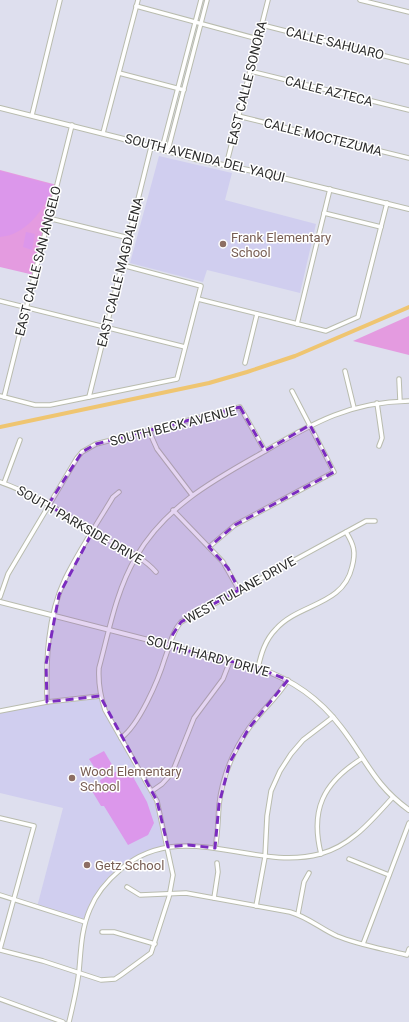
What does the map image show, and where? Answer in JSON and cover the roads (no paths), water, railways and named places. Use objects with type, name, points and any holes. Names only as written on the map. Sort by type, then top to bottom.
[{"type":"street","points":[[32,115],[60,0]]},
{"type":"street","points":[[103,133],[138,0]]},
{"type":"street","points":[[166,151],[163,145],[201,0]]},
{"type":"street","points":[[166,151],[169,146],[207,0]]},
{"type":"street","name":"EAST CALLE SONORA","points":[[226,166],[268,0]]},
{"type":"street","points":[[360,0],[409,12]]},
{"type":"street","points":[[136,6],[258,39]]},
{"type":"street","name":"CALLE SAHUARO","points":[[262,25],[409,62]]},
{"type":"street","name":"CALLE AZTECA","points":[[250,71],[409,110]]},
{"type":"street","points":[[119,73],[184,90]]},
{"type":"street","name":"SOUTH AVENIDA DEL YAQUI","points":[[0,108],[72,125],[226,166],[330,189],[409,209]]},
{"type":"street","name":"CALLE MOCTEZUMA","points":[[238,116],[409,158]]},
{"type":"street","name":"EAST CALLE SAN ANGELO","points":[[2,396],[72,125]]},
{"type":"street","name":"EAST CALLE MAGDALENA","points":[[89,397],[151,147]]},
{"type":"street","points":[[297,324],[330,189]]},
{"type":"street","points":[[198,299],[326,331],[358,317],[387,203]]},
{"type":"street","points":[[324,213],[380,227]]},
{"type":"street","points":[[48,218],[129,238]]},
{"type":"street","points":[[2,396],[35,405],[50,405],[177,379],[201,286],[122,265]]},
{"type":"street","points":[[0,301],[185,347]]},
{"type":"street","points":[[245,363],[257,314]]},
{"type":"street","points":[[345,371],[354,408]]},
{"type":"street","points":[[399,379],[400,401]]},
{"type":"street","points":[[209,547],[235,525],[334,472],[292,391]]},
{"type":"street","points":[[0,818],[34,826],[0,949],[101,980],[114,979],[146,958],[155,944],[170,893],[173,875],[160,811],[152,791],[105,710],[100,696],[98,681],[99,668],[109,631],[122,589],[136,557],[160,524],[173,510],[215,479],[264,451],[310,425],[354,408],[377,403],[409,401]]},
{"type":"street","points":[[377,403],[382,438],[379,446]]},
{"type":"street","name":"SOUTH BECK AVENUE","points":[[48,505],[77,458],[82,452],[96,444],[240,407],[264,451]]},
{"type":"street","points":[[149,431],[157,449],[192,495]]},
{"type":"street","points":[[2,482],[20,440]]},
{"type":"street","name":"SOUTH PARKSIDE DRIVE","points":[[2,482],[48,505],[93,531],[150,566],[156,572]]},
{"type":"street","points":[[47,702],[46,664],[54,616],[65,580],[113,497],[119,492]]},
{"type":"street","points":[[0,597],[8,574],[48,505]]},
{"type":"street","points":[[173,510],[228,568],[239,590]]},
{"type":"street","name":"WEST TULANE DRIVE","points":[[121,738],[130,732],[137,720],[161,669],[175,628],[181,622],[366,521],[375,521]]},
{"type":"street","points":[[258,668],[265,645],[276,629],[288,619],[336,593],[346,584],[351,572],[355,550],[346,532]]},
{"type":"street","name":"SOUTH HARDY DRIVE","points":[[0,602],[258,668],[288,680],[313,698],[333,717],[375,778],[392,797],[409,810]]},
{"type":"street","points":[[152,791],[162,784],[172,772],[194,718],[223,679],[230,661]]},
{"type":"street","points":[[215,848],[219,804],[225,776],[230,762],[249,728],[279,694],[288,680]]},
{"type":"street","points":[[0,711],[47,702],[100,696]]},
{"type":"street","points":[[256,906],[265,857],[267,816],[271,791],[280,771],[303,740],[333,717]]},
{"type":"street","points":[[321,854],[316,827],[321,803],[330,785],[338,776],[361,759]]},
{"type":"street","points":[[69,1022],[79,973],[82,934],[85,922],[95,898],[125,866],[146,854],[168,847],[188,845],[265,857],[293,859],[321,854],[341,846],[357,835],[392,797]]},
{"type":"street","points":[[363,944],[409,823]]},
{"type":"street","points":[[349,859],[390,874]]},
{"type":"street","points":[[214,898],[218,872],[217,863]]},
{"type":"street","points":[[298,914],[304,882],[310,873]]},
{"type":"street","points":[[127,887],[140,895],[186,892],[298,914],[337,936],[407,955],[409,949]]},
{"type":"street","points":[[0,895],[85,922]]},
{"type":"street","points":[[102,932],[114,932],[155,944]]},
{"type":"street","points":[[0,999],[62,1022]]},
{"type":"waterway","points":[[0,427],[209,383],[247,372],[295,356],[409,307]]},
{"type":"place","name":"Frank Elementary School","points":[[223,244]]},
{"type":"place","name":"Wood Elementary School","points":[[72,778]]},
{"type":"place","name":"Getz School","points":[[87,865]]}]
